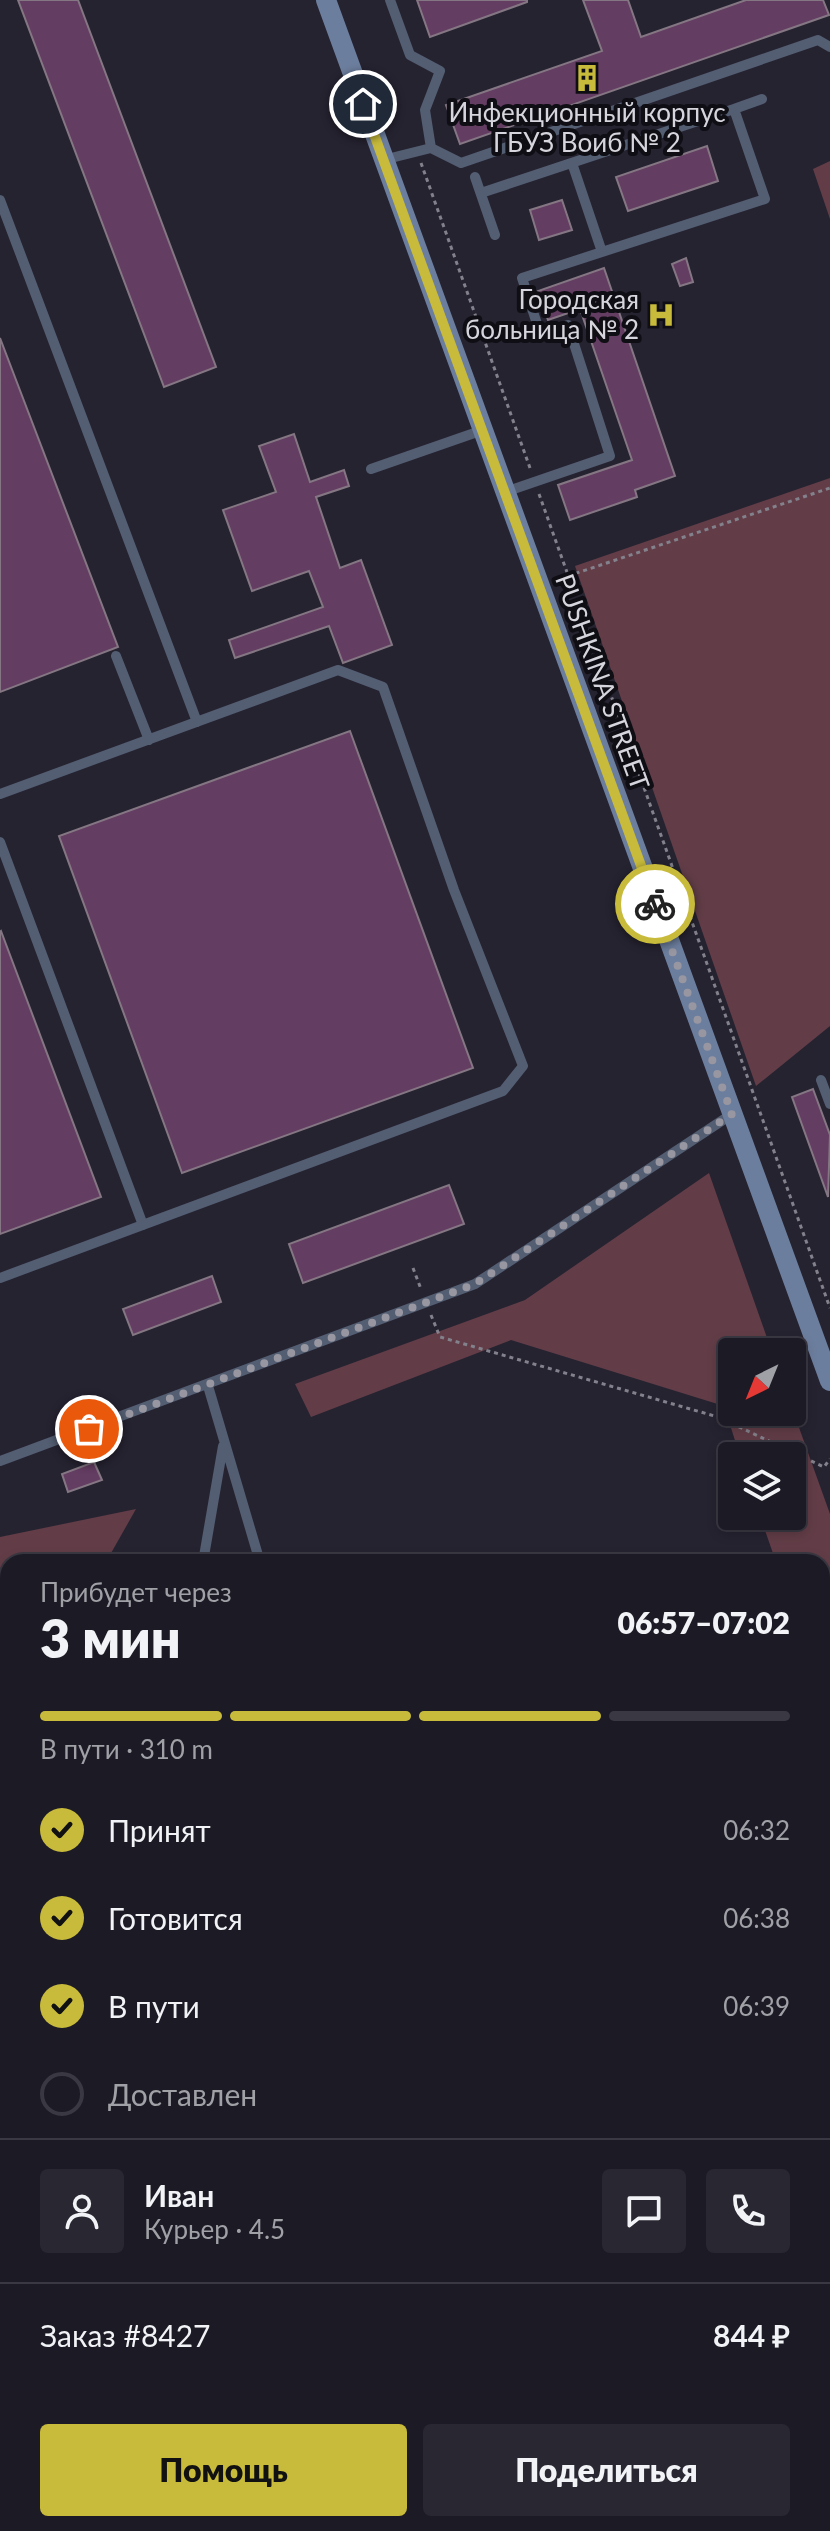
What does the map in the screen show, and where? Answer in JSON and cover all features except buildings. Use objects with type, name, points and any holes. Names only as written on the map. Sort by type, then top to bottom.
[{"type":"main road","name":"PUSHKINA STREET","points":[[326,0],[830,1381]]},
{"type":"lane","points":[[390,0],[410,55],[440,71],[425,110],[431,148]]},
{"type":"lane","points":[[383,160],[431,148],[461,163],[818,40],[830,46]]},
{"type":"lane","points":[[481,193],[762,99]]},
{"type":"lane","points":[[505,492],[610,456],[568,325],[540,333],[522,278],[765,199],[734,109]]},
{"type":"lane","points":[[572,163],[602,252]]},
{"type":"lane","points":[[475,177],[495,235]]},
{"type":"lane","points":[[0,200],[197,722]]},
{"type":"lane","points":[[371,469],[483,430]]},
{"type":"lane","points":[[116,656],[149,740]]},
{"type":"lane","points":[[0,794],[338,670],[383,687],[454,890],[523,1066],[503,1091],[0,1278]]},
{"type":"lane","points":[[0,842],[143,1225]]},
{"type":"lane","points":[[821,1080],[830,1104]]},
{"type":"lane","points":[[0,1461],[475,1284],[732,1114]]},
{"type":"lane","points":[[208,1386],[258,1554]]},
{"type":"lane","points":[[204,1554],[224,1444]]},
{"type":"path","points":[[417,152],[830,1308]]},
{"type":"path","points":[[568,576],[830,488]]},
{"type":"path","points":[[413,1268],[440,1337],[718,1417],[824,1467],[830,1459]]},
{"type":"shaded area","points":[[830,161],[830,219],[813,169]]},
{"type":"shaded area","points":[[830,478],[830,1026],[756,1086],[575,566]]},
{"type":"shaded area","points":[[709,1173],[767,1338],[718,1338],[718,1404],[511,1340],[311,1417],[295,1384],[525,1300]]},
{"type":"shaded area","points":[[730,1426],[798,1426],[804,1442],[736,1442]]},
{"type":"shaded area","points":[[806,1447],[830,1514],[830,1554],[773,1554],[765,1530],[806,1530]]},
{"type":"shaded area","points":[[136,1509],[111,1554],[0,1554],[0,1537]]},
{"type":"way so far","points":[[89,1429],[475,1284],[732,1114],[655,904]]},
{"type":"place","name":"Инфекционный корпус ГБУЗ Воиб № 2","points":[[587,78]]},
{"type":"place","name":"Городская больница № 2","points":[[661,315]]},
{"type":"route","points":[[363,104],[655,904]]}]
